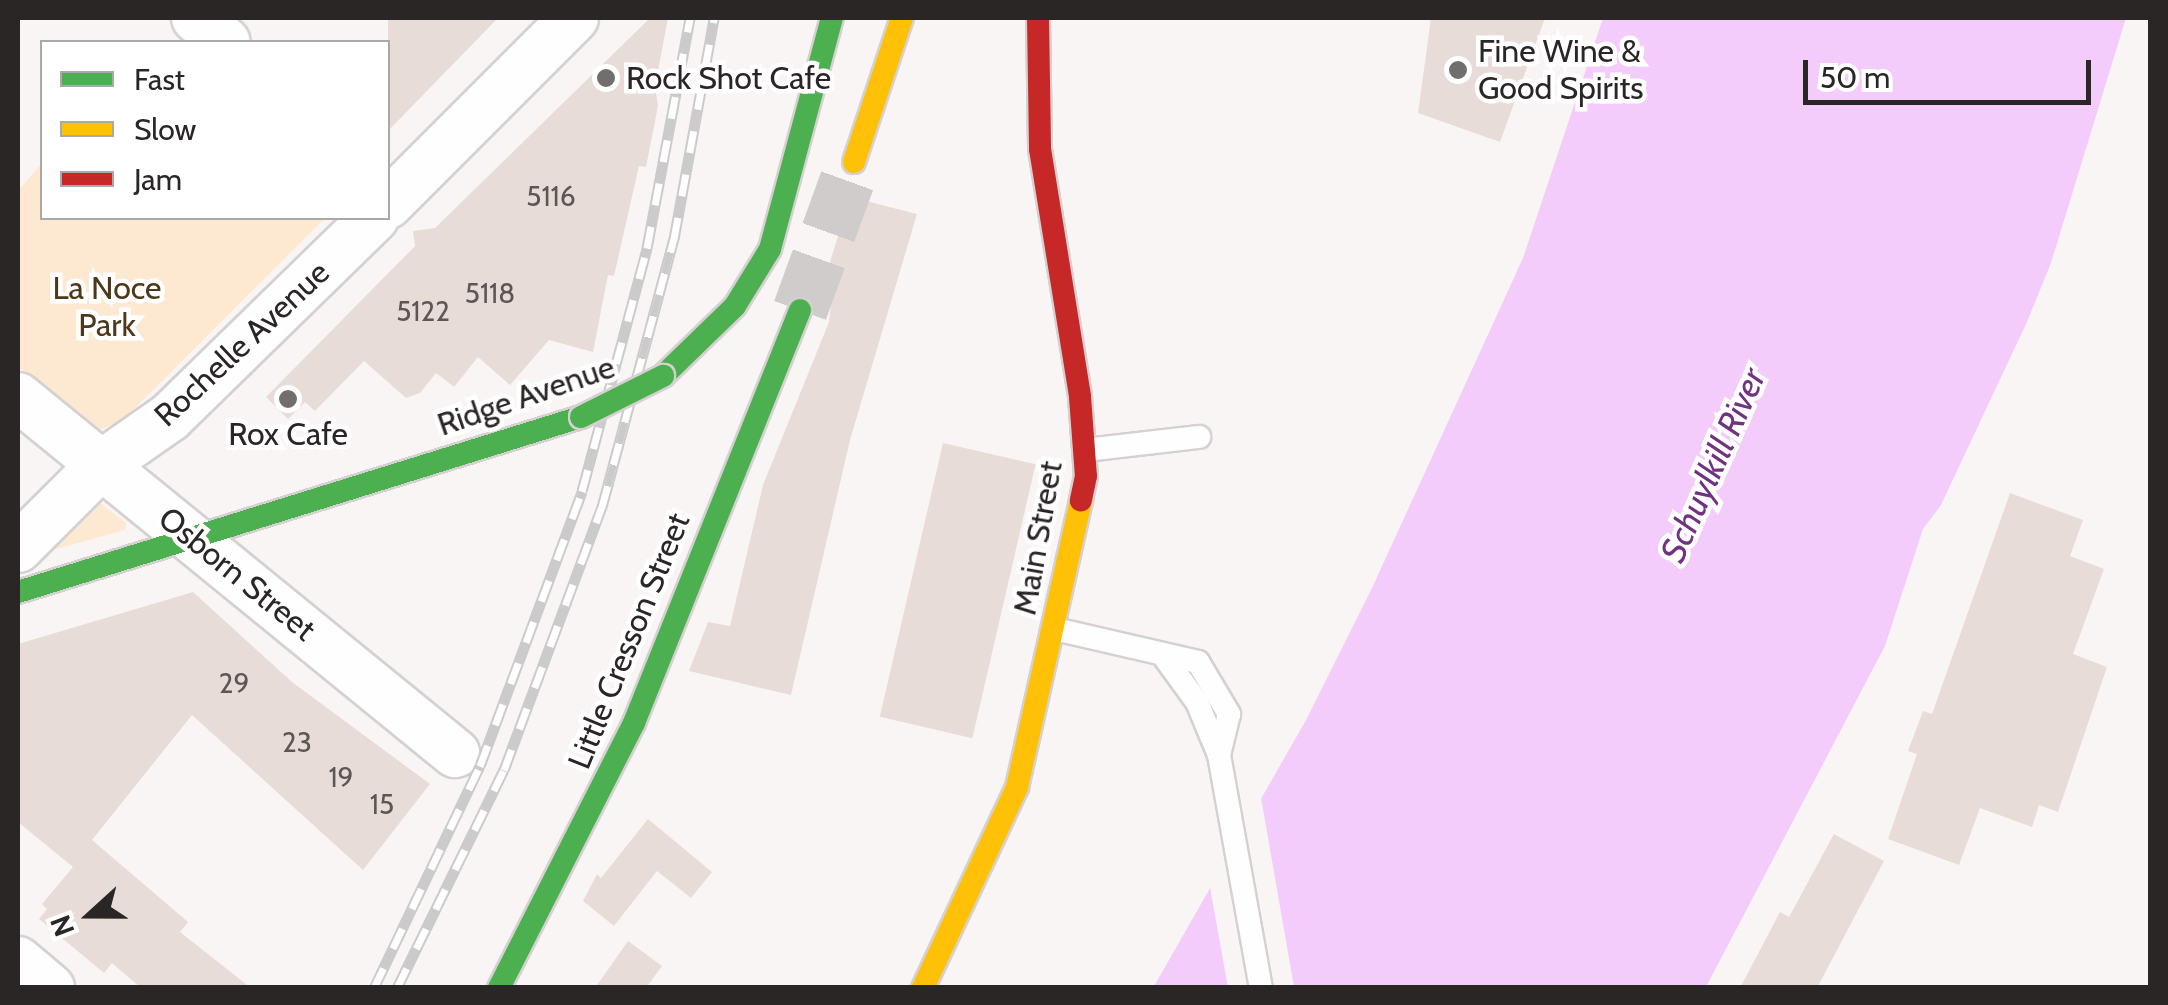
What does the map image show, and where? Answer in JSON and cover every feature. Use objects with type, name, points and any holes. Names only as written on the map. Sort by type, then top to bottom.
[{"type":"street","points":[[196,18],[224,40]]},
{"type":"street","name":"Rochelle Avenue","points":[[390,195],[574,18]]},
{"type":"street","name":"Ridge Avenue","points":[[18,592],[581,418],[663,376],[736,306],[770,249],[832,18]]},
{"type":"street","points":[[854,162],[884,89],[902,18]]},
{"type":"street","name":"Main Street","points":[[923,988],[1006,816],[1055,629],[1082,504],[1086,450],[1040,148],[1038,18]]},
{"type":"street","name":"Rochelle Avenue","points":[[18,548],[100,466],[170,416],[365,220]]},
{"type":"street","name":"Little Cresson Street","points":[[499,988],[626,740],[800,310]]},
{"type":"street","name":"Osborn Street","points":[[18,397],[455,752]]},
{"type":"street","points":[[18,961],[50,988]]},
{"type":"lane","points":[[1086,450],[1199,436]]},
{"type":"lane","points":[[1055,629],[1166,658],[1198,662],[1222,694],[1230,728],[1219,756],[1261,988]]},
{"type":"green space","name":"La Noce Park","points":[[40,165],[40,220],[323,220],[121,422],[97,430],[18,367],[18,191]]},
{"type":"green space","points":[[98,501],[126,523],[125,530],[45,552]]},
{"type":"water","name":"Schuylkill River","points":[[1603,18],[2126,18],[2051,263],[2027,322],[1941,505],[1923,529],[1885,646],[1706,987],[1153,988],[1306,720],[1372,588],[1523,258]]},
{"type":"pier","points":[[1260,792],[1294,987],[1228,987],[1209,882]]},
{"type":"building","points":[[388,18],[498,18],[390,129]]},
{"type":"building","points":[[650,18],[668,18],[655,87],[658,106],[646,167],[639,166],[614,276],[608,275],[593,352],[549,340],[510,385],[478,357],[454,387],[436,373],[420,393],[406,398],[364,361],[315,411],[305,402],[288,419],[266,397],[415,246],[413,231],[435,228]]},
{"type":"building","points":[[1431,18],[1545,18],[1500,142],[1418,113]]},
{"type":"building","points":[[850,197],[917,214],[850,440],[791,695],[689,671],[708,622],[730,626],[763,485],[829,322],[831,305],[822,288]]},
{"type":"building","points":[[943,443],[1036,464],[972,738],[880,717]]},
{"type":"building","points":[[2010,493],[2083,520],[2070,556],[2104,569],[2073,654],[2107,667],[2058,812],[2039,805],[2032,827],[1980,808],[1959,865],[1888,839],[1917,754],[1908,751],[1923,711],[1932,714]]},
{"type":"building","points":[[193,592],[292,682],[430,784],[363,870],[192,715],[92,840],[188,922],[180,932],[251,988],[141,988],[112,963],[104,973],[39,919],[47,909],[42,904],[73,867],[18,822],[18,644]]},
{"type":"building","points":[[648,819],[712,872],[691,898],[657,871],[614,926],[583,901],[597,874],[601,878]]},
{"type":"building","points":[[1834,834],[1884,861],[1817,988],[1740,988],[1780,912],[1789,917]]},
{"type":"building","points":[[628,941],[662,966],[646,988],[595,988]]},
{"type":"tunnel","points":[[800,310],[854,162]]},
{"type":"railway","points":[[374,988],[480,766],[582,491],[647,248],[690,18]]},
{"type":"railway","points":[[397,988],[504,770],[602,507],[674,239],[714,18]]},
{"type":"traffic: fast","points":[[663,376],[735,306],[770,249],[832,18]]},
{"type":"traffic: fast","points":[[499,988],[634,723],[800,310]]},
{"type":"traffic: fast","points":[[581,417],[663,376]]},
{"type":"traffic: fast","points":[[18,592],[581,417]]},
{"type":"traffic: slow","points":[[854,162],[902,18]]},
{"type":"traffic: slow","points":[[923,988],[1017,787],[1081,500]]},
{"type":"traffic: jam","points":[[1038,18],[1040,149],[1080,397],[1086,476],[1081,500]]},
{"type":"place","name":"Fine Wine & Good Spirits","points":[[1458,70]]},
{"type":"place","name":"Rock Shot Cafe","points":[[606,78]]},
{"type":"place","name":"Rox Cafe","points":[[288,399]]}]
